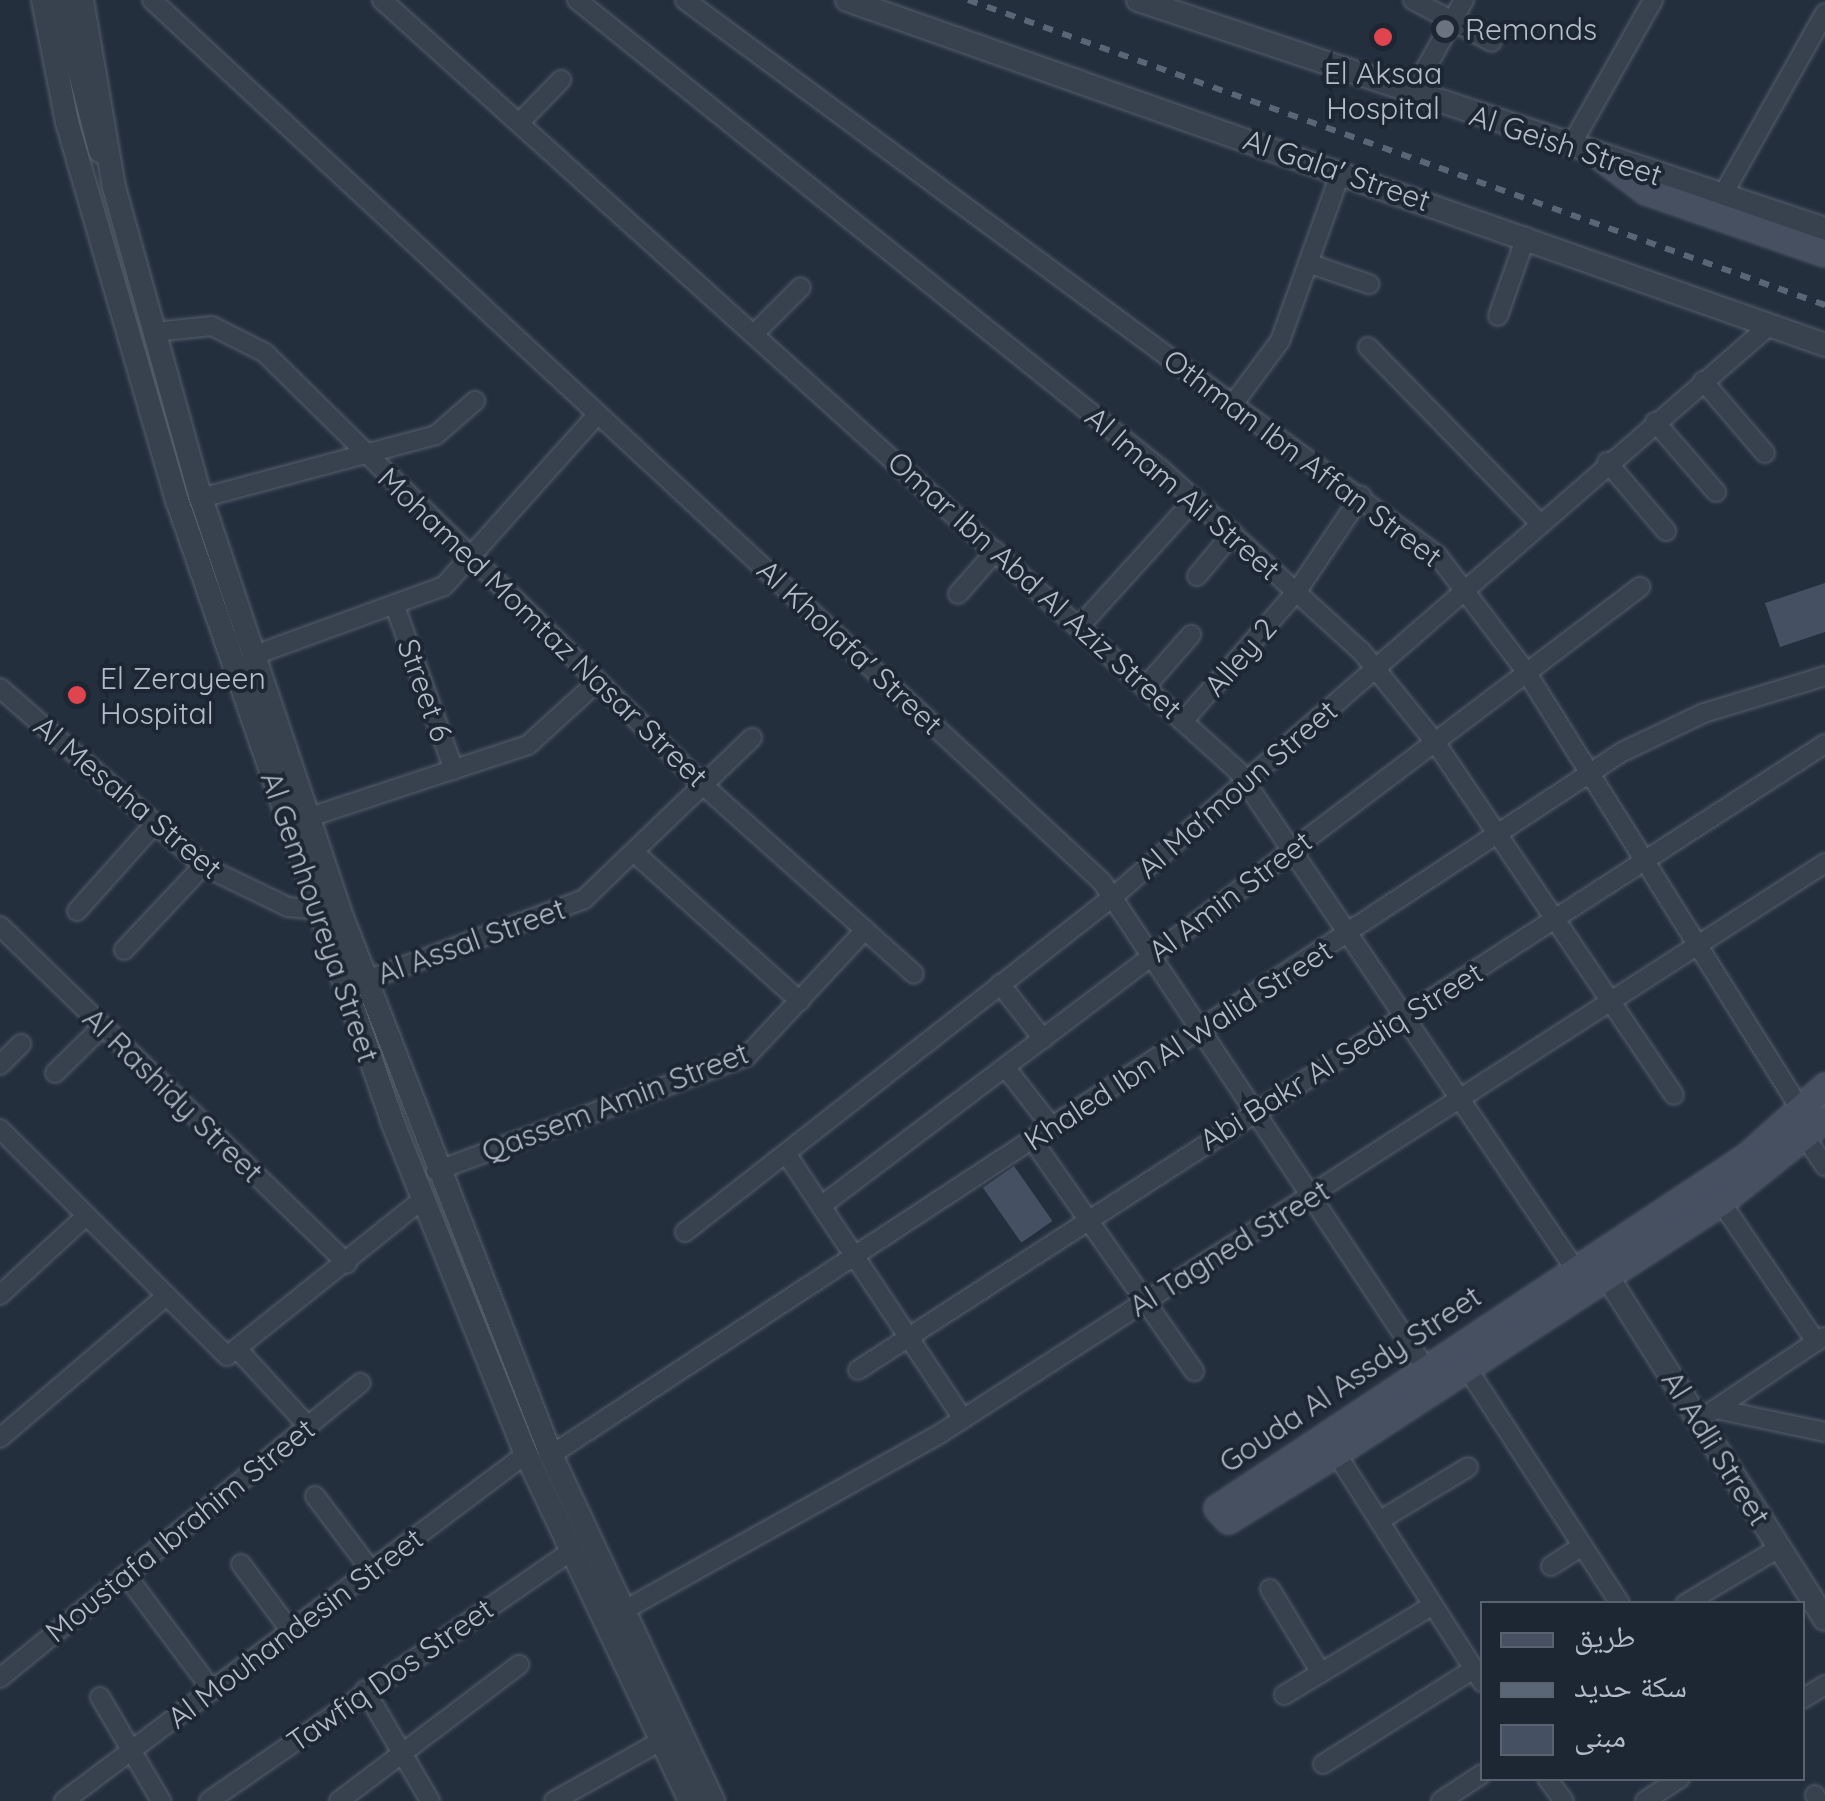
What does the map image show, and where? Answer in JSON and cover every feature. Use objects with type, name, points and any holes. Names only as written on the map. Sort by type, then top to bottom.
[{"type":"main road","points":[[1602,158],[1646,191],[1825,253]]},
{"type":"main road","name":"Gouda Al Assdy Street","points":[[1431,1377],[1466,1368],[1720,1202],[1806,1138],[1825,1086]]},
{"type":"main road","name":"Gouda Al Assdy Street","points":[[1330,1444],[1431,1377],[1575,1269],[1813,1114]]},
{"type":"street","name":"Al Gemhoureya Street","points":[[42,0],[67,122],[178,503],[311,859],[422,1200],[526,1454],[690,1801]]},
{"type":"street","points":[[61,0],[114,187]]},
{"type":"street","name":"Al Gemhoureya Street","points":[[82,0],[114,187],[201,498],[308,818],[311,859]]},
{"type":"street","name":"Al Kholafa' Street","points":[[152,0],[1114,896],[1431,1377]]},
{"type":"street","name":"Omar Ibn Abd Al Aziz Street","points":[[382,0],[1185,719],[1248,782],[1575,1269]]},
{"type":"street","name":"Al Imam Ali Street","points":[[577,0],[1195,499],[1376,667],[1434,742],[1674,1095]]},
{"type":"street","name":"Othman Ibn Affan Street","points":[[685,0],[1362,496],[1464,584],[1524,670],[1698,946],[1813,1114]]},
{"type":"street","name":"Al Gala' Street","points":[[847,0],[1825,345]]},
{"type":"street","name":"Al Geish Street","points":[[1138,0],[1825,230]]},
{"type":"street","points":[[1413,0],[1492,42]]},
{"type":"street","points":[[1412,93],[1464,0]]},
{"type":"street","points":[[1570,147],[1654,0]]},
{"type":"street","points":[[1722,196],[1825,12]]},
{"type":"street","points":[[520,122],[561,80]]},
{"type":"street","points":[[1233,404],[1274,354],[1341,172]]},
{"type":"street","points":[[1498,316],[1526,237]]},
{"type":"street","points":[[1308,263],[1369,284]]},
{"type":"street","points":[[754,334],[801,287]]},
{"type":"street","name":"Mohamed Momtaz Nasar Street","points":[[154,332],[192,324],[249,341],[705,787],[914,974]]},
{"type":"street","name":"Al Ma'moun Street","points":[[685,1232],[1114,896],[1248,782],[1464,584],[1771,324]]},
{"type":"street","points":[[1368,347],[1538,520]]},
{"type":"street","points":[[1703,382],[1765,453]]},
{"type":"street","points":[[201,498],[440,434],[475,401]]},
{"type":"street","points":[[252,656],[396,609],[444,586],[598,414]]},
{"type":"street","points":[[1654,422],[1716,492]]},
{"type":"street","points":[[1607,462],[1666,531]]},
{"type":"street","name":"Alley 2","points":[[1185,719],[1297,591],[1362,496]]},
{"type":"street","points":[[1080,626],[1195,499]]},
{"type":"street","points":[[1197,576],[1233,533]]},
{"type":"street","points":[[958,594],[996,551]]},
{"type":"street","name":"Al Amin Street","points":[[821,1206],[1524,670],[1640,586]]},
{"type":"street","name":"Street 6","points":[[396,609],[454,770]]},
{"type":"street","points":[[1146,685],[1191,635]]},
{"type":"street","name":"Khaled Ibn Al Walid Street","points":[[551,1455],[856,1259],[1202,1026],[1501,840],[1591,775],[1678,723],[1825,676]]},
{"type":"street","points":[[308,818],[539,738],[597,682]]},
{"type":"street","name":"Al Mesaha Street","points":[[0,688],[204,866],[329,912]]},
{"type":"street","name":"Al Assal Street","points":[[364,981],[570,906],[636,855],[752,738]]},
{"type":"street","name":"Abi Bakr Al Sediq Street","points":[[858,1370],[1088,1218],[1407,1016],[1641,856],[1825,744]]},
{"type":"street","points":[[77,910],[154,825]]},
{"type":"street","points":[[636,855],[800,1001]]},
{"type":"street","name":"Al Tagned Street","points":[[622,1612],[963,1419],[1825,863]]},
{"type":"street","points":[[124,950],[204,866]]},
{"type":"street","name":"Al Gemhoureya Street","points":[[329,912],[364,981],[551,1455],[713,1801]]},
{"type":"street","name":"Al Rashidy Street","points":[[0,926],[347,1263]]},
{"type":"street","name":"Qassem Amin Street","points":[[436,1171],[736,1062],[866,930]]},
{"type":"street","points":[[1000,984],[1043,1038]]},
{"type":"street","points":[[55,1074],[102,1026]]},
{"type":"street","points":[[0,1065],[21,1044]]},
{"type":"street","points":[[1006,1068],[1052,1127]]},
{"type":"street","points":[[0,1129],[222,1354],[240,1352],[422,1200]]},
{"type":"street","points":[[1806,1138],[1825,1166]]},
{"type":"street","points":[[1033,1140],[1194,1371]]},
{"type":"street","points":[[787,1154],[963,1419]]},
{"type":"street","points":[[1707,1415],[1820,1339],[1720,1202]]},
{"type":"street","points":[[0,1295],[86,1216]]},
{"type":"street","name":"Al Adli Street","points":[[1607,1276],[1707,1415],[1779,1548],[1825,1619]]},
{"type":"street","points":[[0,1438],[166,1296]]},
{"type":"street","points":[[240,1352],[308,1426]]},
{"type":"street","points":[[1466,1368],[1618,1601]]},
{"type":"street","name":"Moustafa Ibrahim Street","points":[[0,1678],[360,1384]]},
{"type":"street","points":[[1707,1415],[1825,1432]]},
{"type":"street","points":[[1323,1764],[1478,1676],[1330,1444]]},
{"type":"street","name":"Al Mouhandesin Street","points":[[64,1801],[526,1454]]},
{"type":"street","points":[[1379,1521],[1468,1467]]},
{"type":"street","points":[[315,1496],[370,1569]]},
{"type":"street","points":[[1550,1566],[1582,1546]]},
{"type":"street","points":[[1690,1601],[1779,1548]]},
{"type":"street","name":"Tawfiq Dos Street","points":[[209,1801],[571,1551]]},
{"type":"street","points":[[240,1564],[290,1630]]},
{"type":"street","points":[[126,1575],[212,1690]]},
{"type":"street","points":[[1270,1589],[1322,1672]]},
{"type":"street","points":[[1284,1695],[1433,1605]]},
{"type":"street","points":[[338,1801],[519,1665]]},
{"type":"street","points":[[365,1690],[430,1801]]},
{"type":"street","points":[[100,1697],[161,1801]]},
{"type":"street","points":[[554,1801],[660,1741]]},
{"type":"street","points":[[1441,1801],[1480,1775]]},
{"type":"street","points":[[1645,1801],[1675,1781]]},
{"type":"building","points":[[1825,583],[1825,632],[1780,647],[1765,603]]},
{"type":"building","points":[[1014,1166],[1052,1221],[1021,1243],[983,1188]]},
{"type":"railway","points":[[968,0],[1825,305]]},
{"type":"place","name":"Remonds","points":[[1445,29]]},
{"type":"place","name":"El Aksaa Hospital","points":[[1383,37]]},
{"type":"place","name":"El Zerayeen Hospital","points":[[77,695]]}]
